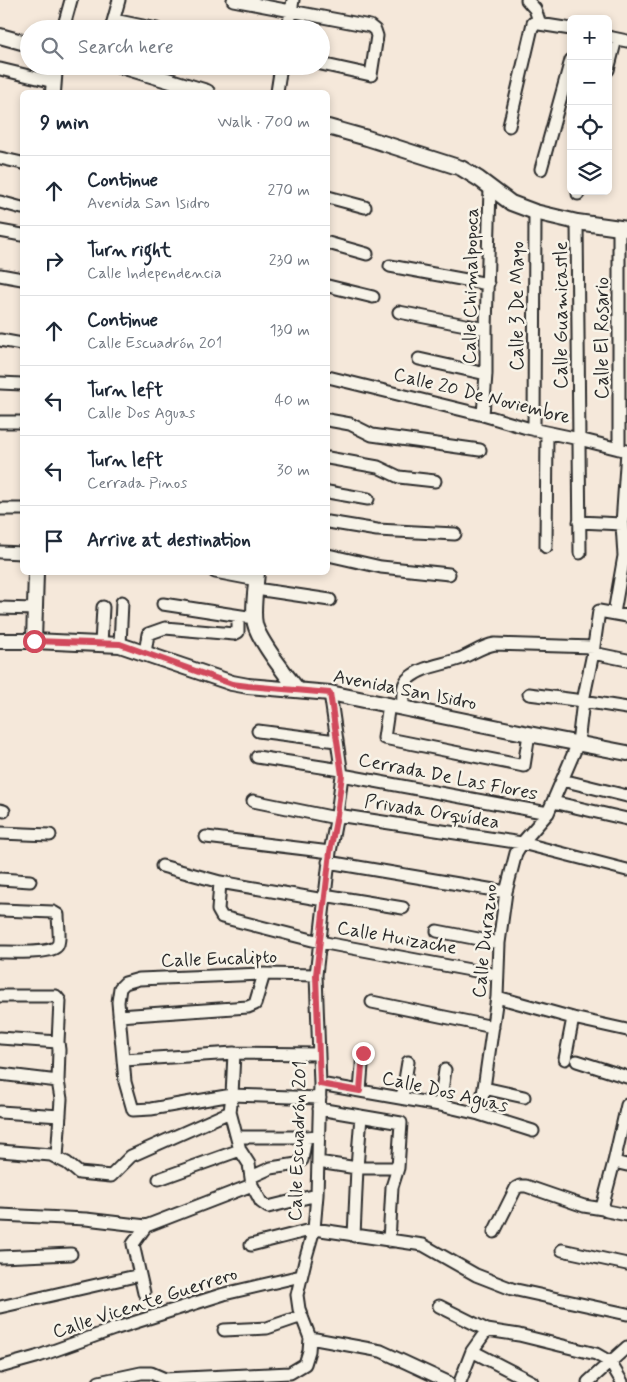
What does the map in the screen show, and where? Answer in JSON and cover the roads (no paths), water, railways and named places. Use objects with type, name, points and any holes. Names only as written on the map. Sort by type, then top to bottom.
[{"type":"main road","points":[[0,36],[20,42]]},
{"type":"main road","points":[[151,75],[200,90]]},
{"type":"main road","points":[[330,128],[461,168],[511,203],[535,212],[577,222],[623,228]]},
{"type":"main road","points":[[34,641],[36,575]]},
{"type":"main road","points":[[256,580],[254,624],[298,690]]},
{"type":"main road","name":"Avenida San Isidro","points":[[0,641],[120,644],[232,684],[330,693],[627,753]]},
{"type":"street","points":[[65,20],[71,0]]},
{"type":"street","points":[[114,20],[119,0]]},
{"type":"street","points":[[232,0],[370,26],[375,30],[377,36],[371,75],[330,66]]},
{"type":"street","points":[[290,20],[294,0]]},
{"type":"street","points":[[527,0],[535,9],[540,24]]},
{"type":"street","points":[[508,126],[533,23],[567,29]]},
{"type":"street","points":[[611,60],[617,39]]},
{"type":"street","points":[[0,69],[53,87]]},
{"type":"street","points":[[276,90],[279,75]]},
{"type":"street","points":[[541,169],[567,75]]},
{"type":"street","points":[[0,158],[20,163]]},
{"type":"street","name":"Calle Chimalpopoca","points":[[483,415],[486,374],[490,188]]},
{"type":"street","points":[[330,197],[365,206]]},
{"type":"street","points":[[0,202],[20,207]]},
{"type":"street","name":"Calle 3 De Mayo","points":[[534,430],[535,212]]},
{"type":"street","name":"Calle Guamicastle","points":[[577,222],[579,439]]},
{"type":"street","name":"Calle El Rosario","points":[[614,613],[624,556],[622,524],[624,451],[623,228]]},
{"type":"street","points":[[0,231],[20,235]]},
{"type":"street","points":[[330,244],[367,254]]},
{"type":"street","points":[[390,266],[488,284]]},
{"type":"street","points":[[0,275],[20,279]]},
{"type":"street","points":[[330,286],[373,297]]},
{"type":"street","points":[[399,312],[486,329]]},
{"type":"street","points":[[0,340],[20,344]]},
{"type":"street","points":[[419,359],[486,374]]},
{"type":"street","name":"Calle 20 De Noviembre","points":[[330,377],[624,451]]},
{"type":"street","points":[[0,383],[20,384]]},
{"type":"street","points":[[330,420],[350,424],[372,435],[480,450]]},
{"type":"street","points":[[0,422],[20,422]]},
{"type":"street","points":[[546,433],[546,546]]},
{"type":"street","points":[[579,439],[580,553]]},
{"type":"street","points":[[330,458],[378,467],[399,477],[435,481]]},
{"type":"street","points":[[330,492],[368,499]]},
{"type":"street","points":[[0,509],[20,510]]},
{"type":"street","points":[[330,522],[377,530],[455,534]]},
{"type":"street","points":[[579,522],[622,524]]},
{"type":"street","points":[[0,552],[20,553]]},
{"type":"street","points":[[330,555],[381,567],[449,574]]},
{"type":"street","points":[[230,575],[256,580],[330,600]]},
{"type":"street","points":[[120,644],[122,602]]},
{"type":"street","points":[[163,604],[254,618]]},
{"type":"street","points":[[101,644],[103,607]]},
{"type":"street","points":[[0,608],[35,609]]},
{"type":"street","name":"Calle Durazno","points":[[479,1114],[497,997],[499,943],[506,892],[516,853],[550,808],[578,742],[583,701],[599,611],[614,613]]},
{"type":"street","points":[[614,613],[627,616]]},
{"type":"street","points":[[145,653],[148,634],[165,628],[234,634],[238,632],[238,616]]},
{"type":"street","points":[[529,734],[524,766],[384,738],[405,683],[409,678],[428,667],[459,659],[486,645],[593,650],[627,660]]},
{"type":"street","name":"Calle Escuadrón 201","points":[[310,1338],[299,1309],[297,1295],[314,1229],[318,1162],[312,1136],[320,1104],[316,975],[329,857],[337,817],[342,772],[330,693]]},
{"type":"street","points":[[529,694],[627,708]]},
{"type":"street","points":[[258,731],[336,741]]},
{"type":"street","name":"Cerrada De Las Flores","points":[[257,757],[550,808],[627,819]]},
{"type":"street","points":[[562,780],[627,796]]},
{"type":"street","name":"Privada Orquídea","points":[[253,801],[337,817],[522,844],[627,870]]},
{"type":"street","points":[[0,834],[50,835]]},
{"type":"street","points":[[206,837],[329,857],[506,892]]},
{"type":"street","points":[[162,866],[220,882],[403,908]]},
{"type":"street","points":[[0,879],[30,881]]},
{"type":"street","name":"Calle Huizache","points":[[220,882],[218,910],[222,918],[320,942],[497,975]]},
{"type":"street","points":[[0,910],[53,912],[58,915],[59,942],[53,950],[0,952]]},
{"type":"street","points":[[437,931],[499,943]]},
{"type":"street","points":[[264,974],[255,1004],[248,1007],[119,1016],[125,1082],[133,1110],[151,1109],[232,1095],[320,1104],[361,1116],[401,1123],[398,1168],[392,1187],[389,1241]]},
{"type":"street","name":"Calle Eucalipto","points":[[119,1016],[120,988],[125,983],[138,979],[264,974],[316,975]]},
{"type":"street","points":[[0,996],[56,996],[59,998],[58,1080],[61,1099],[57,1158]]},
{"type":"street","points":[[497,997],[573,1018],[627,1030]]},
{"type":"street","points":[[372,1002],[493,1027]]},
{"type":"street","points":[[565,1059],[573,1018]]},
{"type":"street","points":[[0,1038],[58,1042]]},
{"type":"street","points":[[124,1060],[234,1053],[319,1054]]},
{"type":"street","points":[[234,1053],[230,1112],[240,1150],[249,1164],[252,1181],[261,1202],[268,1207],[317,1194]]},
{"type":"street","points":[[360,1091],[363,1053]]},
{"type":"street","points":[[577,1060],[627,1077]]},
{"type":"street","points":[[402,1098],[408,1062]]},
{"type":"street","points":[[440,1105],[445,1070]]},
{"type":"street","points":[[0,1074],[58,1080]]},
{"type":"street","name":"Calle Dos Aguas","points":[[320,1084],[440,1105],[479,1114],[533,1131]]},
{"type":"street","points":[[484,1088],[524,1097]]},
{"type":"street","points":[[603,1209],[602,1204],[625,1122],[627,1105]]},
{"type":"street","points":[[0,1112],[60,1116]]},
{"type":"street","points":[[0,1152],[51,1155],[67,1164],[79,1174],[111,1176],[131,1156],[230,1112]]},
{"type":"street","points":[[354,1236],[361,1116]]},
{"type":"street","points":[[0,1215],[86,1219],[146,1226],[252,1181],[271,1168],[297,1164],[302,1160],[312,1136],[237,1137]]},
{"type":"street","points":[[159,1179],[240,1150]]},
{"type":"street","points":[[318,1162],[357,1168],[398,1168]]},
{"type":"street","points":[[614,1162],[627,1165]]},
{"type":"street","points":[[494,1232],[516,1188],[520,1186],[526,1186],[584,1206],[627,1215]]},
{"type":"street","points":[[144,1293],[133,1244],[146,1226]]},
{"type":"street","points":[[251,1244],[314,1229],[424,1246],[476,1275],[512,1289],[627,1314]]},
{"type":"street","points":[[562,1250],[627,1264]]},
{"type":"street","points":[[0,1257],[70,1254]]},
{"type":"street","points":[[0,1307],[140,1275]]},
{"type":"street","name":"Calle Vicente Guerrero","points":[[0,1367],[36,1357],[114,1329],[224,1294],[301,1276]]},
{"type":"street","points":[[439,1306],[487,1330],[519,1335],[596,1354],[610,1362],[622,1382]]},
{"type":"street","points":[[224,1330],[267,1328],[302,1316]]},
{"type":"street","points":[[460,1382],[472,1351],[487,1330]]},
{"type":"street","points":[[99,1382],[141,1373],[151,1373],[164,1381],[253,1378],[290,1373],[305,1364],[310,1338],[381,1351],[448,1382]]},
{"type":"street","points":[[588,1382],[627,1347]]},
{"type":"street","points":[[472,1351],[532,1382]]}]
